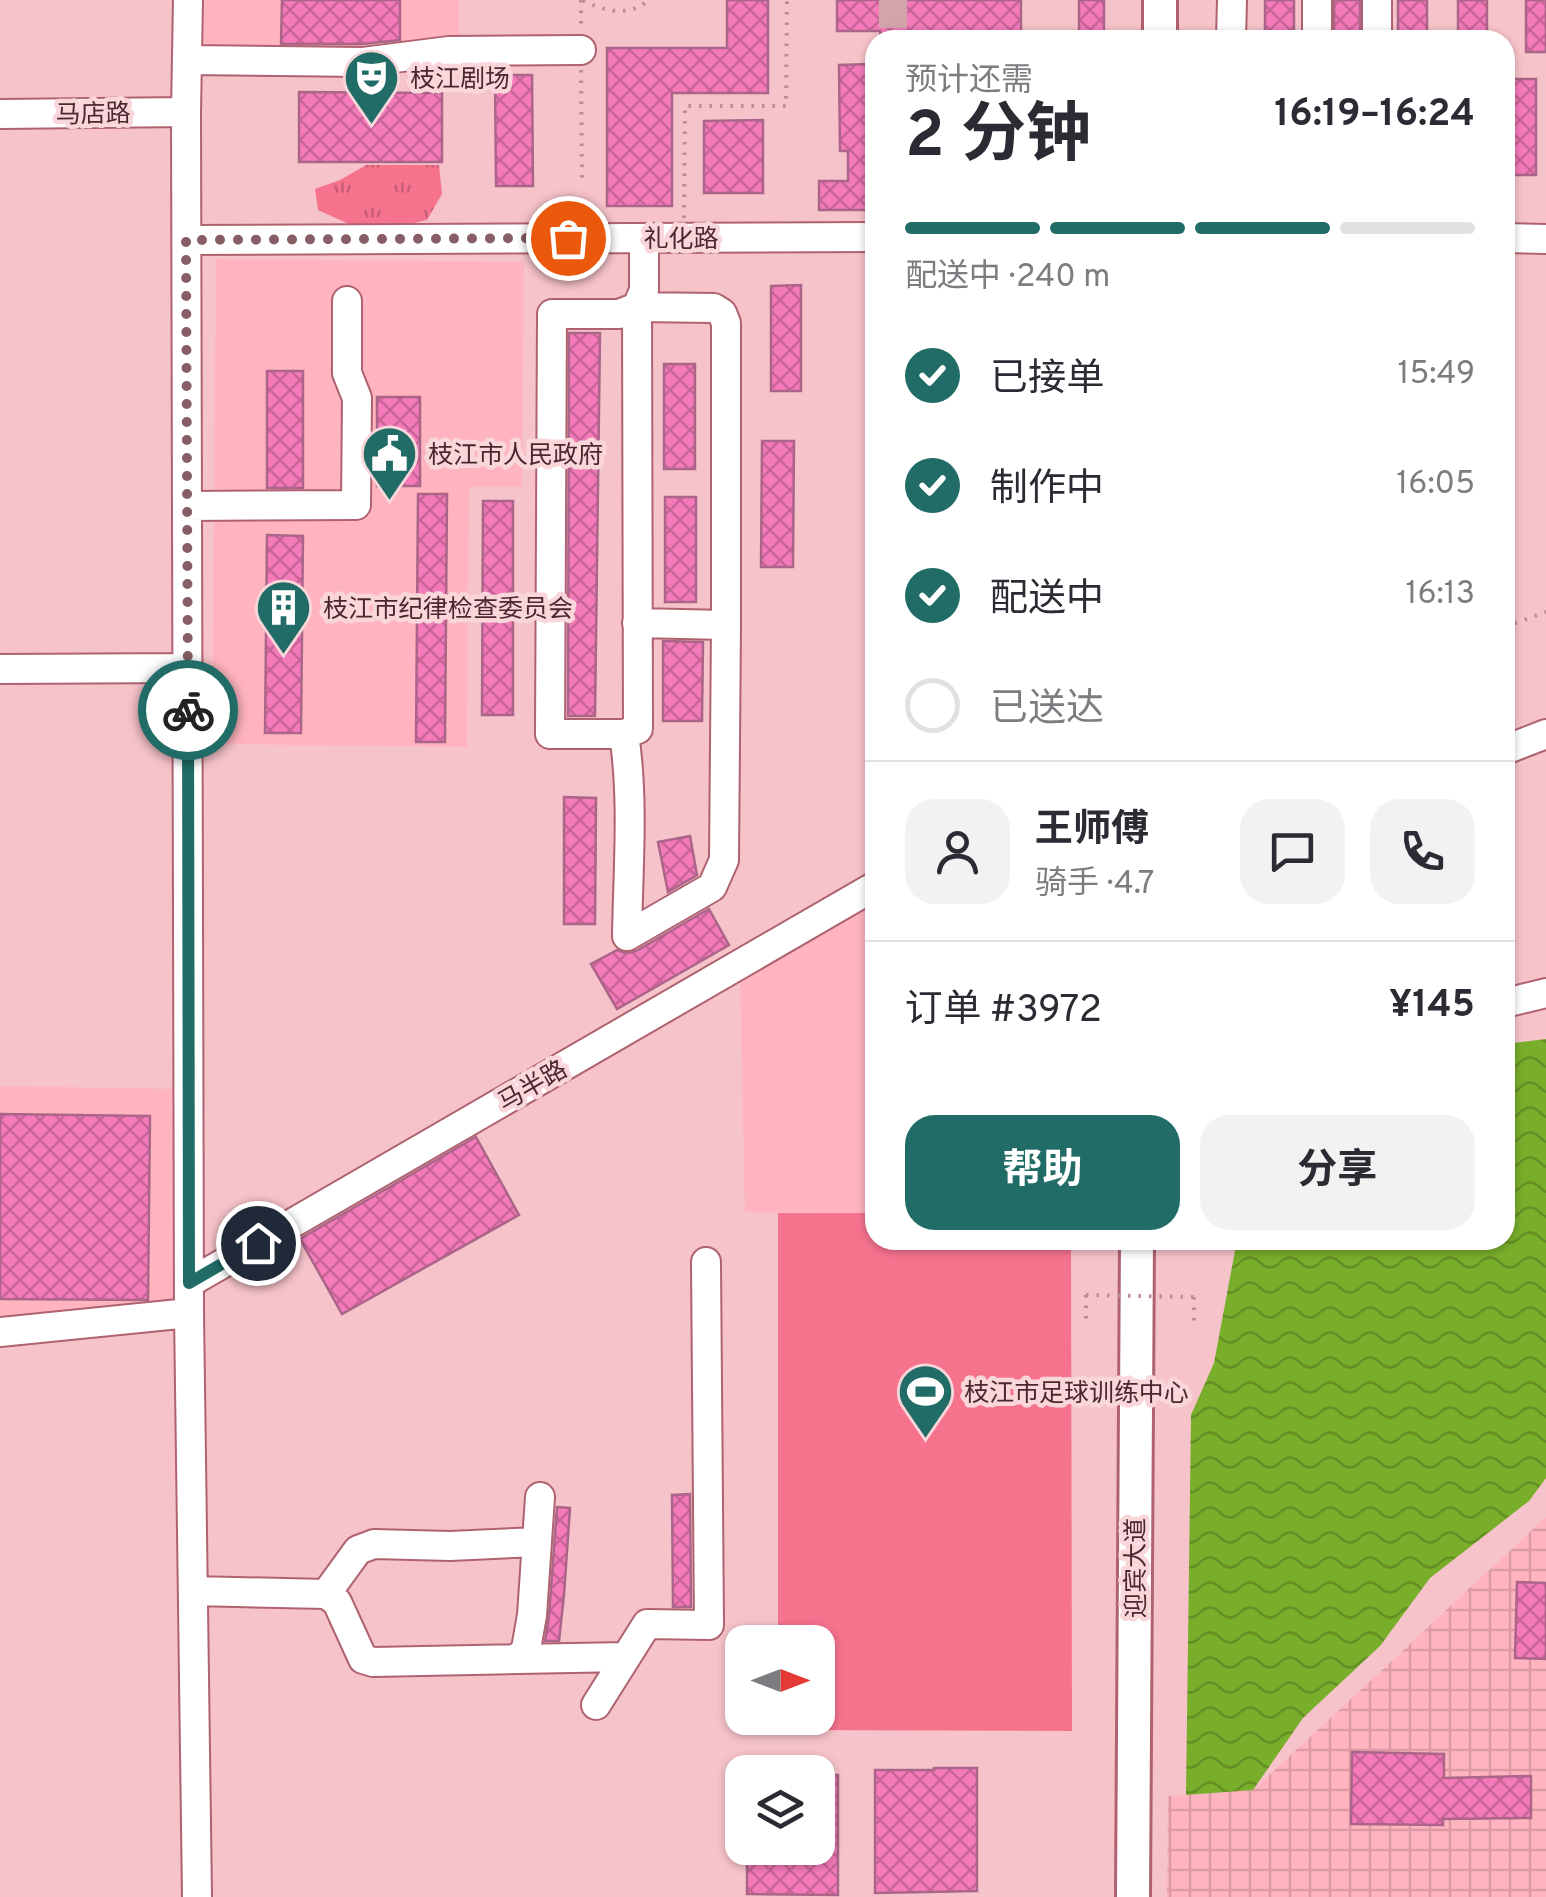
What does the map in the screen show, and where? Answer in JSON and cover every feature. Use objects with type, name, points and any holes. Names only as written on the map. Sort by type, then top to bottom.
[{"type":"main road","points":[[1145,0],[1145,30]]},
{"type":"main road","points":[[1160,0],[1160,30]]},
{"type":"main road","name":"迎宾大道","points":[[1133,1897],[1137,1250]]},
{"type":"main road","name":"迎宾大道","points":[[1148,1897],[1152,1250]]},
{"type":"street","points":[[188,0],[189,1313],[197,1897]]},
{"type":"street","points":[[1231,30],[1232,0]]},
{"type":"street","points":[[1317,30],[1318,0]]},
{"type":"street","points":[[1377,0],[1377,30]]},
{"type":"street","points":[[187,60],[363,62],[449,51],[581,50]]},
{"type":"street","name":"马店路","points":[[0,114],[186,112]]},
{"type":"street","name":"礼化路","points":[[186,240],[865,237]]},
{"type":"street","points":[[624,734],[630,810],[627,936],[712,887],[724,860],[726,323],[722,313],[714,308],[637,307],[619,314],[552,314],[550,734],[624,734],[638,729],[637,307],[644,290],[644,238]]},
{"type":"street","points":[[1515,238],[1546,239]]},
{"type":"street","points":[[187,506],[356,504],[357,398],[348,374],[348,301]]},
{"type":"street","points":[[637,623],[726,625]]},
{"type":"street","points":[[0,669],[188,668]]},
{"type":"street","points":[[1515,746],[1546,734]]},
{"type":"street","name":"马半路","points":[[189,1283],[865,892]]},
{"type":"street","points":[[1515,1000],[1546,993]]},
{"type":"street","points":[[596,1705],[646,1624],[709,1625],[706,1262]]},
{"type":"street","points":[[0,1332],[189,1313]]},
{"type":"street","points":[[518,1659],[526,1648],[532,1615],[540,1498]]},
{"type":"street","points":[[326,1594],[358,1550],[374,1544],[537,1542]]},
{"type":"street","points":[[193,1591],[326,1594],[337,1602],[363,1659],[373,1662],[626,1657]]},
{"type":"path","points":[[582,180],[582,0],[603,9],[628,11],[648,0]]},
{"type":"path","points":[[684,238],[684,106],[786,106],[787,0]]},
{"type":"path","points":[[581,16],[592,6]]},
{"type":"path","points":[[1515,623],[1546,612]]},
{"type":"path","points":[[1086,1323],[1086,1296],[1194,1296],[1194,1325]]},
{"type":"shaded area","points":[[204,0],[459,0],[458,70],[203,66]]},
{"type":"shaded area","points":[[216,259],[524,262],[522,487],[469,487],[467,747],[212,744]]},
{"type":"shaded area","points":[[865,904],[865,1213],[745,1212],[740,973]]},
{"type":"shaded area","points":[[0,1086],[177,1089],[178,1327],[0,1340]]},
{"type":"shaded area","points":[[1546,1517],[1546,1897],[1167,1897],[1168,1796],[1253,1790]]},
{"type":"green space","points":[[366,165],[439,165],[442,194],[427,220],[387,229],[349,224],[318,210],[315,189]]},
{"type":"green space","name":"枝江市足球训练中心","points":[[778,1213],[865,1213],[865,1250],[1071,1250],[1072,1731],[835,1730],[835,1625],[778,1625]]},
{"type":"water","points":[[1546,1039],[1546,1478],[1529,1501],[1430,1578],[1380,1646],[1303,1718],[1253,1790],[1186,1795],[1191,1415],[1214,1363],[1235,1250],[1515,1250],[1515,1043]]},
{"type":"building","points":[[282,0],[400,0],[400,40],[281,44]]},
{"type":"building","points":[[727,0],[768,0],[768,93],[672,93],[672,206],[607,206],[607,48],[727,48]]},
{"type":"building","points":[[837,0],[1021,0],[1021,30],[837,31]]},
{"type":"building","points":[[1079,0],[1104,0],[1104,30],[1079,30]]},
{"type":"building","points":[[1265,0],[1294,0],[1294,30],[1265,30]]},
{"type":"building","points":[[1334,0],[1360,0],[1360,30],[1334,30]]},
{"type":"building","points":[[1398,0],[1427,0],[1427,30],[1398,30]]},
{"type":"building","points":[[1458,0],[1487,0],[1487,30],[1458,30]]},
{"type":"building","points":[[1526,0],[1546,0],[1546,52],[1526,52]]},
{"type":"building","points":[[865,64],[865,210],[819,210],[819,181],[848,181],[848,151],[840,151],[839,65]]},
{"type":"building","points":[[495,75],[532,75],[533,186],[496,186]]},
{"type":"building","points":[[1515,79],[1536,79],[1536,175],[1515,175]]},
{"type":"building","name":"枝江剧场","points":[[299,92],[442,93],[442,162],[299,162]]},
{"type":"building","points":[[763,120],[763,193],[704,193],[704,121]]},
{"type":"building","points":[[801,285],[801,391],[771,391],[771,286]]},
{"type":"building","points":[[569,333],[600,333],[595,716],[568,716]]},
{"type":"building","points":[[664,364],[695,364],[695,469],[664,469]]},
{"type":"building","points":[[267,371],[303,371],[303,488],[267,488]]},
{"type":"building","points":[[377,397],[420,397],[420,486],[377,486]]},
{"type":"building","points":[[762,441],[794,441],[793,567],[761,567]]},
{"type":"building","points":[[418,494],[447,494],[445,742],[416,742]]},
{"type":"building","points":[[665,497],[696,497],[696,602],[665,602]]},
{"type":"building","points":[[483,501],[513,501],[513,715],[482,715]]},
{"type":"building","name":"枝江市纪律检查委员会","points":[[267,535],[303,536],[301,733],[265,733]]},
{"type":"building","points":[[663,641],[703,642],[702,721],[663,721]]},
{"type":"building","points":[[564,797],[596,798],[595,924],[564,924]]},
{"type":"building","points":[[690,836],[697,875],[668,892],[658,842]]},
{"type":"building","points":[[709,909],[729,945],[617,1009],[591,964],[617,950],[636,951]]},
{"type":"building","points":[[0,1114],[150,1116],[148,1300],[0,1299]]},
{"type":"building","points":[[476,1137],[519,1215],[342,1314],[300,1239]]},
{"type":"building","points":[[690,1494],[691,1607],[673,1607],[672,1495]]},
{"type":"building","points":[[557,1507],[570,1508],[564,1595],[559,1641],[545,1641],[549,1616]]},
{"type":"building","points":[[1517,1582],[1546,1583],[1546,1659],[1515,1658]]},
{"type":"building","points":[[1352,1752],[1444,1754],[1444,1778],[1531,1776],[1531,1818],[1443,1819],[1443,1825],[1351,1824]]},
{"type":"building","points":[[977,1768],[977,1891],[875,1893],[875,1770]]},
{"type":"building","points":[[838,1775],[838,1895],[747,1894],[747,1865],[835,1865]]},
{"type":"tunnel","points":[[893,0],[893,30]]},
{"type":"way so far","points":[[188,710],[186,240],[568,238]]},
{"type":"place","name":"枝江剧场","points":[[371,127]]},
{"type":"place","name":"枝江市人民政府","points":[[389,503]]},
{"type":"place","name":"枝江市纪律检查委员会","points":[[284,657]]},
{"type":"place","name":"枝江市足球训练中心","points":[[925,1441]]},
{"type":"route","points":[[188,710],[189,1283],[258,1243]]}]
